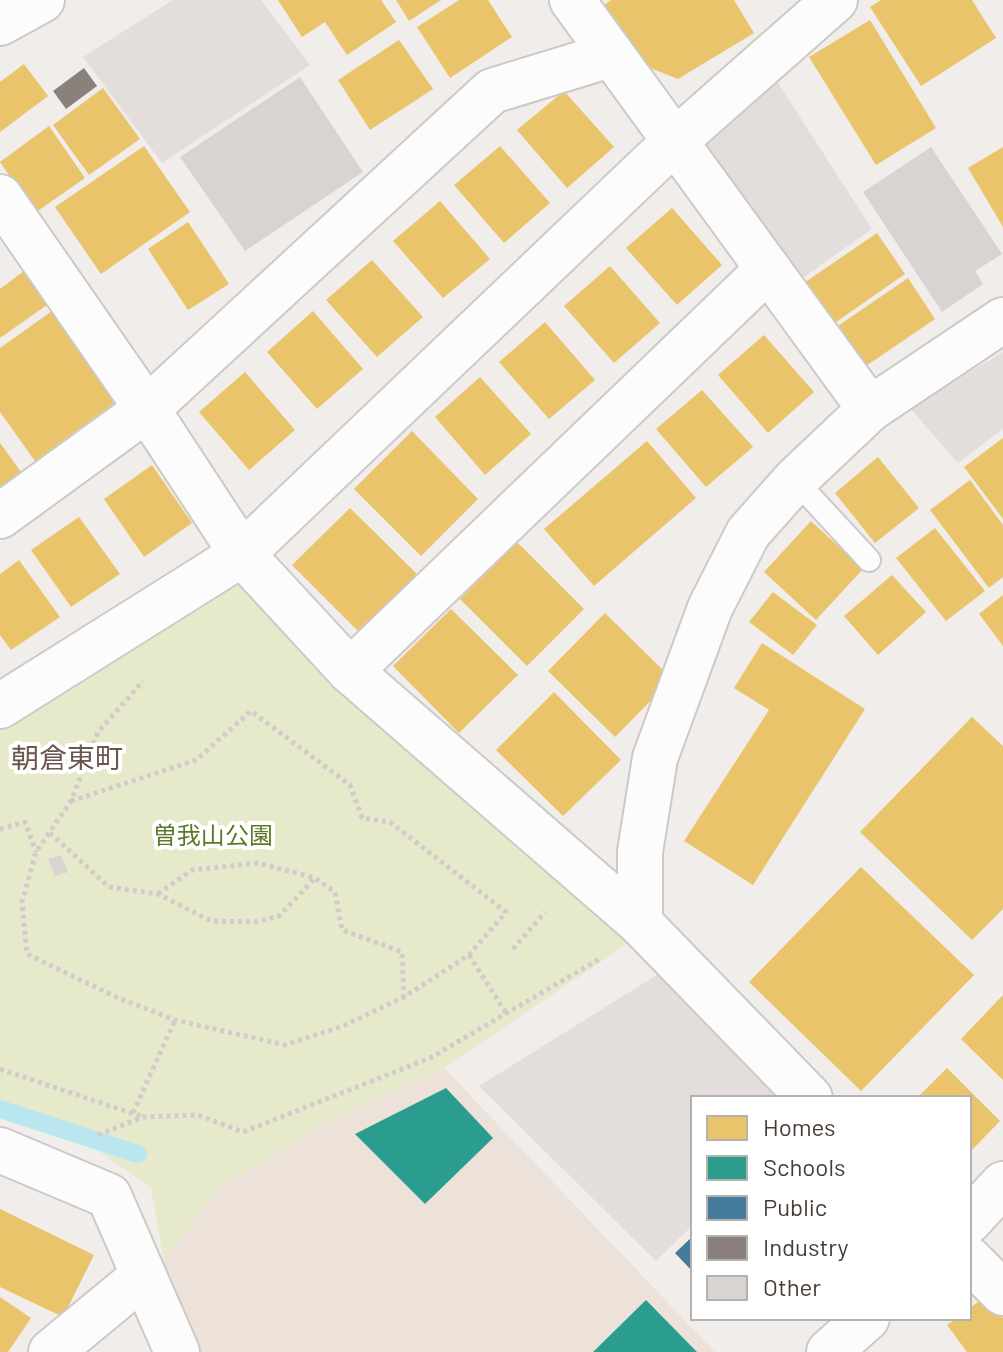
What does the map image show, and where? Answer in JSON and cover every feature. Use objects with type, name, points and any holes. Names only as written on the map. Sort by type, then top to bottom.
[{"type":"street","points":[[0,23],[42,0]]},
{"type":"street","points":[[572,0],[870,409]]},
{"type":"street","points":[[0,706],[242,554],[674,142],[835,0]]},
{"type":"street","points":[[0,516],[147,409],[492,91],[610,55]]},
{"type":"street","points":[[0,197],[147,409],[242,554],[350,671],[643,927],[808,1096]]},
{"type":"street","points":[[350,671],[767,270]]},
{"type":"street","points":[[643,927],[640,852],[655,758],[710,608],[748,533],[795,480],[870,409],[1003,320]]},
{"type":"street","points":[[0,1150],[109,1196],[177,1352]]},
{"type":"street","points":[[971,1219],[1003,1184]]},
{"type":"street","points":[[971,1261],[1003,1293]]},
{"type":"street","points":[[51,1352],[143,1276]]},
{"type":"street","points":[[829,1352],[865,1320]]},
{"type":"lane","points":[[795,480],[869,560]]},
{"type":"path","points":[[71,801],[196,760],[251,711],[350,785],[362,818],[390,822],[506,912],[469,955],[404,997],[343,1026],[285,1045],[175,1020],[116,997],[27,954],[22,902],[36,852],[71,801],[98,732]]},
{"type":"path","points":[[0,829],[25,822],[36,852]]},
{"type":"path","points":[[50,833],[109,887],[158,894],[211,921],[255,922],[279,916],[315,878]]},
{"type":"path","points":[[158,894],[192,870],[258,863],[315,878],[335,892],[342,930],[402,952],[404,997]]},
{"type":"path","points":[[513,949],[545,912]]},
{"type":"path","points":[[95,1136],[143,1117],[198,1115],[243,1132],[430,1058],[643,927]]},
{"type":"path","points":[[469,955],[506,1013]]},
{"type":"path","points":[[133,1113],[175,1020]]},
{"type":"path","points":[[0,1069],[143,1117]]},
{"type":"shaded area","points":[[173,0],[261,0],[310,65],[162,163],[83,57]]},
{"type":"shaded area","points":[[773,75],[872,229],[797,282],[690,150]]},
{"type":"shaded area","points":[[1003,352],[1003,429],[958,463],[910,408]]},
{"type":"shaded area","points":[[660,973],[775,1096],[691,1096],[691,1227],[656,1261],[479,1086]]},
{"type":"shaded area","points":[[444,1068],[715,1352],[201,1352],[164,1261],[219,1188],[333,1118]]},
{"type":"green space","name":"曽我山公園","points":[[242,554],[646,931],[444,1068],[333,1118],[219,1188],[164,1261],[151,1188],[85,1141],[0,1111],[0,710]]},
{"type":"building: Homes","points":[[278,0],[381,0],[396,22],[347,55],[325,22],[302,37]]},
{"type":"building: Homes","points":[[396,0],[441,0],[409,21]]},
{"type":"building: Homes","points":[[459,0],[488,0],[512,37],[450,78],[417,27]]},
{"type":"building: Homes","points":[[611,0],[734,0],[754,33],[678,79],[638,63],[602,6]]},
{"type":"building: Homes","points":[[881,0],[972,0],[996,38],[921,86],[870,7]]},
{"type":"building: Homes","points":[[870,20],[936,128],[876,165],[809,57]]},
{"type":"building: Homes","points":[[399,40],[433,89],[370,130],[338,80]]},
{"type":"building: Homes","points":[[24,64],[48,96],[0,132],[0,82]]},
{"type":"building: Homes","points":[[103,88],[140,139],[89,175],[53,125]]},
{"type":"building: Homes","points":[[564,91],[614,147],[567,188],[517,130]]},
{"type":"building: Homes","points":[[49,126],[85,178],[35,213],[0,162]]},
{"type":"building: Homes","points":[[144,146],[190,212],[101,274],[55,207]]},
{"type":"building: Homes","points":[[500,146],[550,203],[504,243],[454,185]]},
{"type":"building: Homes","points":[[1003,147],[1003,227],[968,168]]},
{"type":"building: Homes","points":[[440,201],[490,259],[443,298],[393,241]]},
{"type":"building: Homes","points":[[672,208],[722,265],[677,305],[626,248]]},
{"type":"building: Homes","points":[[188,222],[229,284],[188,310],[148,249]]},
{"type":"building: Homes","points":[[877,233],[905,274],[829,327],[801,285]]},
{"type":"building: Homes","points":[[372,260],[423,317],[377,357],[326,300]]},
{"type":"building: Homes","points":[[610,266],[660,323],[614,363],[564,306]]},
{"type":"building: Homes","points":[[24,271],[47,305],[0,338],[0,289]]},
{"type":"building: Homes","points":[[908,278],[935,319],[860,370],[832,330]]},
{"type":"building: Homes","points":[[59,306],[124,396],[35,461],[0,412],[0,348]]},
{"type":"building: Homes","points":[[313,311],[363,369],[317,409],[267,352]]},
{"type":"building: Homes","points":[[545,322],[595,380],[549,419],[499,362]]},
{"type":"building: Homes","points":[[764,335],[814,392],[768,433],[718,375]]},
{"type":"building: Homes","points":[[245,372],[295,430],[249,470],[199,412]]},
{"type":"building: Homes","points":[[480,377],[531,434],[485,475],[435,417]]},
{"type":"building: Homes","points":[[702,390],[753,447],[706,487],[656,429]]},
{"type":"building: Homes","points":[[412,431],[478,499],[421,556],[354,489]]},
{"type":"building: Homes","points":[[1003,438],[1003,519],[964,467]]},
{"type":"building: Homes","points":[[647,441],[696,498],[594,586],[544,529]]},
{"type":"building: Homes","points":[[0,443],[21,472],[0,487]]},
{"type":"building: Homes","points":[[878,457],[919,508],[875,543],[835,493]]},
{"type":"building: Homes","points":[[152,465],[192,523],[144,557],[104,499]]},
{"type":"building: Homes","points":[[970,480],[1003,525],[1003,577],[989,588],[930,510]]},
{"type":"building: Homes","points":[[350,508],[417,574],[358,631],[292,565]]},
{"type":"building: Homes","points":[[79,517],[120,574],[71,607],[31,550]]},
{"type":"building: Homes","points":[[811,521],[863,569],[816,620],[764,572]]},
{"type":"building: Homes","points":[[935,528],[985,591],[946,621],[896,558]]},
{"type":"building: Homes","points":[[517,542],[584,609],[527,666],[460,599]]},
{"type":"building: Homes","points":[[19,560],[60,617],[11,650],[0,635],[0,574]]},
{"type":"building: Homes","points":[[892,575],[926,612],[878,655],[844,616]]},
{"type":"building: Homes","points":[[773,592],[817,625],[793,655],[749,622]]},
{"type":"building: Homes","points":[[1003,595],[1003,646],[979,614]]},
{"type":"building: Homes","points":[[451,609],[518,675],[459,733],[393,666]]},
{"type":"building: Homes","points":[[605,613],[672,679],[615,737],[548,671]]},
{"type":"building: Homes","points":[[762,643],[865,709],[753,885],[684,841],[769,710],[734,688]]},
{"type":"building: Homes","points":[[554,692],[621,760],[563,816],[496,750]]},
{"type":"building: Homes","points":[[972,717],[1003,746],[1003,909],[972,940],[860,832]]},
{"type":"building: Homes","points":[[861,867],[974,975],[861,1091],[749,982]]},
{"type":"building: Homes","points":[[1003,995],[1003,1080],[961,1039]]},
{"type":"building: Homes","points":[[947,1068],[1000,1121],[971,1151],[971,1096],[919,1096]]},
{"type":"building: Homes","points":[[0,1209],[94,1255],[63,1317],[0,1287]]},
{"type":"building: Homes","points":[[987,1295],[1003,1318],[1003,1352],[967,1352],[947,1325],[954,1320],[971,1320],[971,1307]]},
{"type":"building: Homes","points":[[0,1297],[31,1318],[8,1352],[0,1352]]},
{"type":"building: Schools","points":[[446,1088],[493,1138],[425,1204],[355,1134]]},
{"type":"building: Schools","points":[[646,1300],[697,1352],[593,1352]]},
{"type":"building: Public","points":[[691,1238],[691,1270],[675,1253]]},
{"type":"building: Industry","points":[[84,68],[97,86],[66,109],[53,91]]},
{"type":"building: Other","points":[[300,77],[363,172],[245,251],[180,157]]},
{"type":"building: Other","points":[[931,147],[1002,254],[975,271],[983,284],[942,312],[863,192]]},
{"type":"building: Other","points":[[61,855],[68,872],[55,876],[48,859]]},
{"type":"waterway","points":[[0,1109],[138,1154]]},
{"type":"district","name":"朝倉東町","points":[[67,757]]}]
